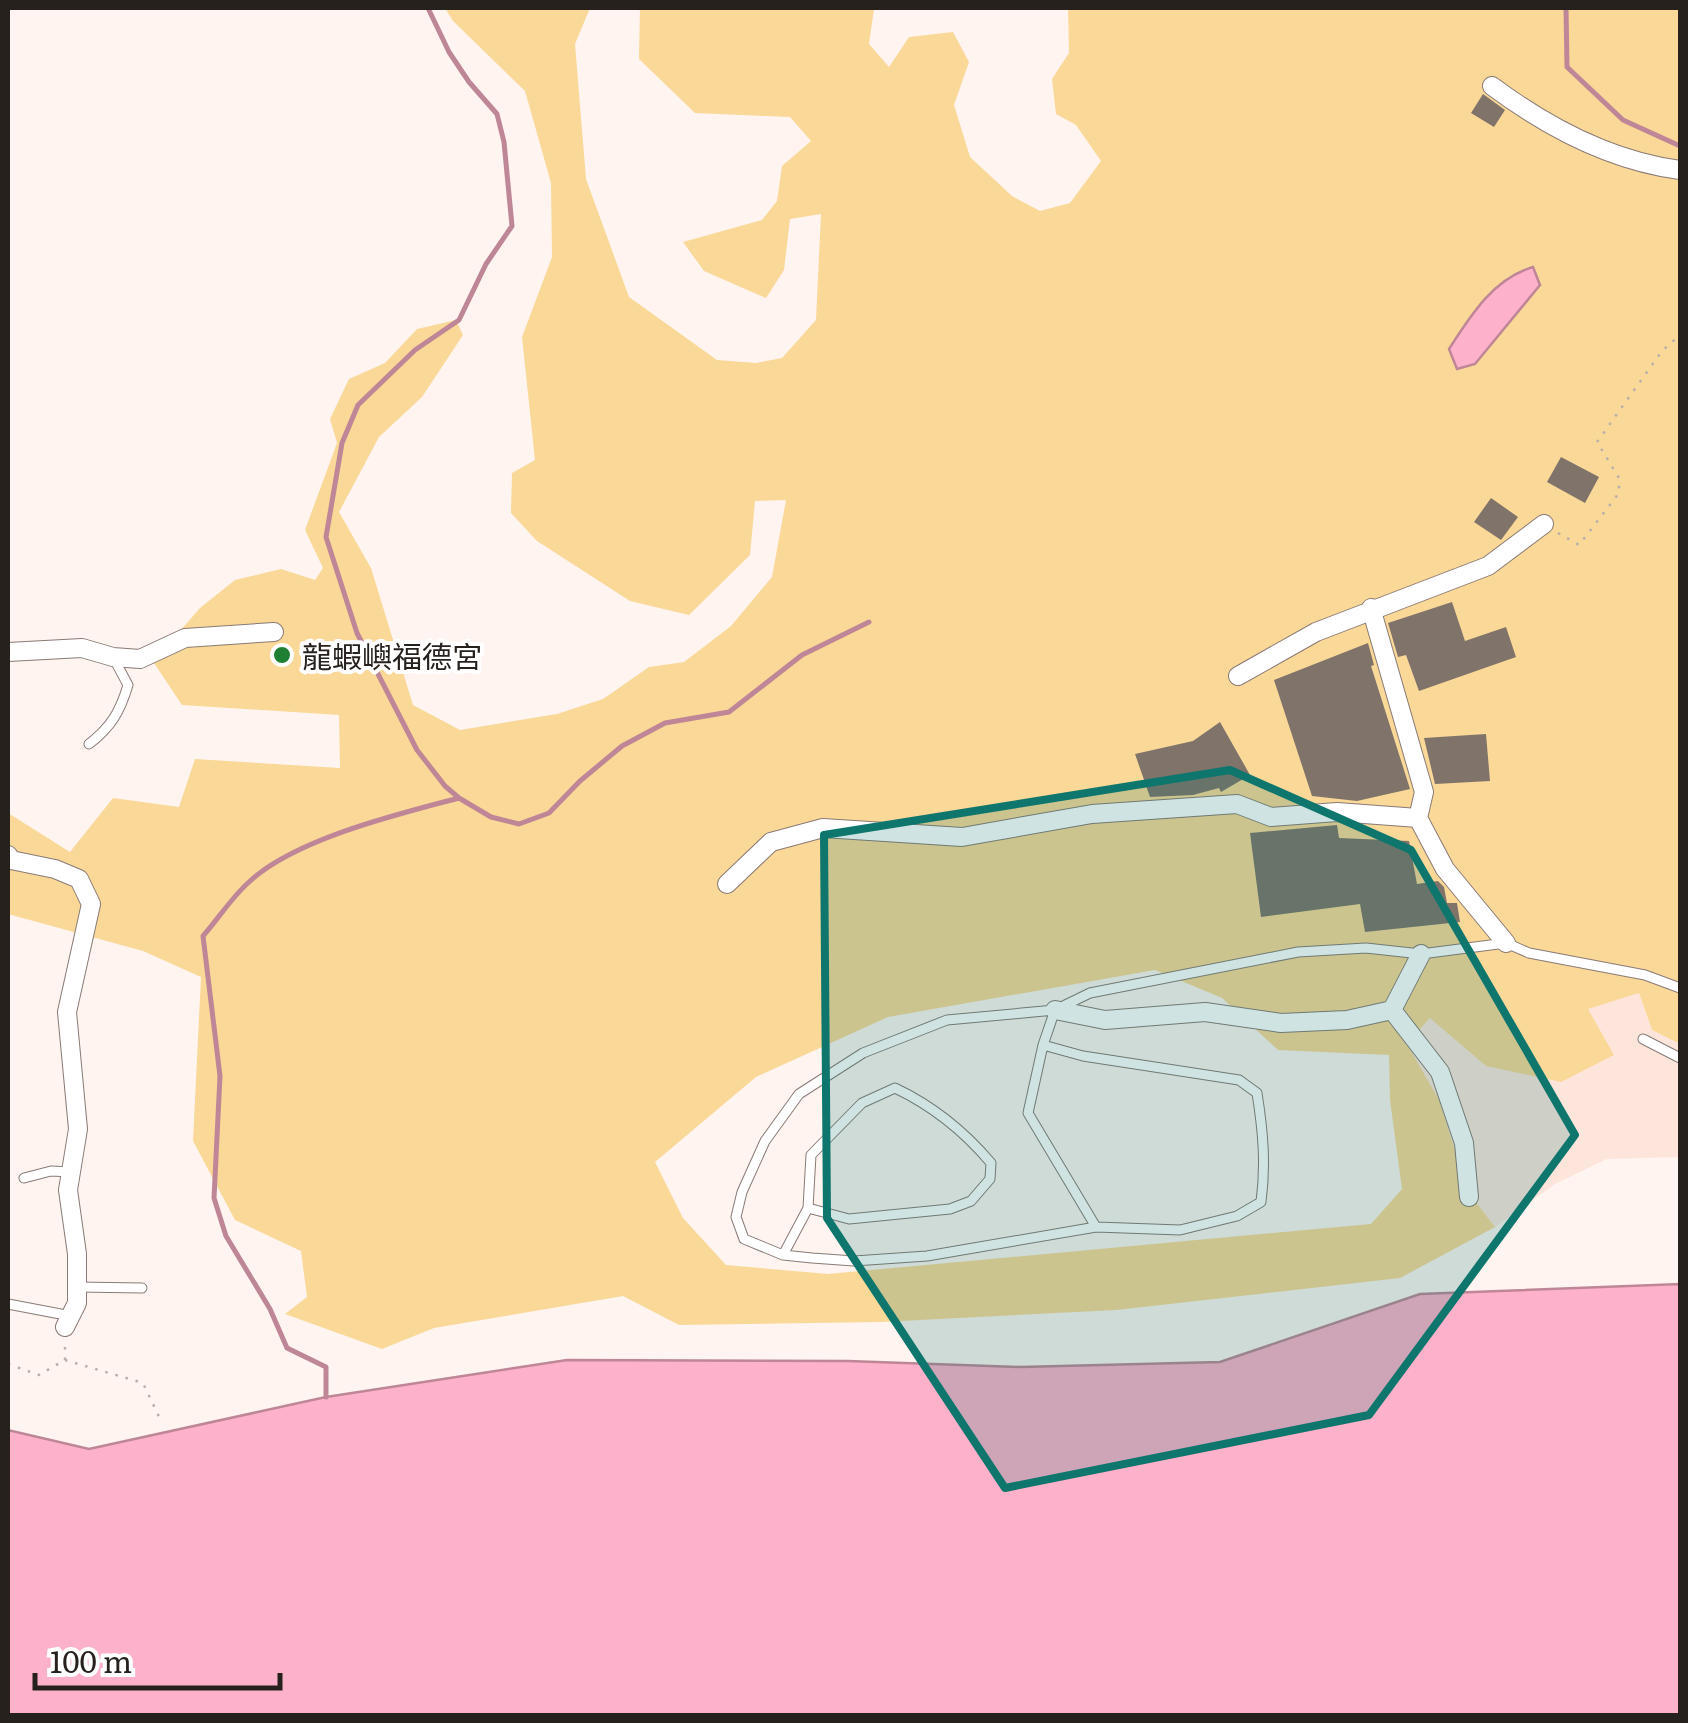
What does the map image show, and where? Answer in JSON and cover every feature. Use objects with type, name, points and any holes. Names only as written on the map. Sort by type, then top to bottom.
[{"type":"street","points":[[1492,86],[1535,118],[1568,134],[1660,168],[1680,170]]},
{"type":"street","points":[[1238,676],[1316,632],[1488,566],[1544,524]]},
{"type":"street","points":[[1371,608],[1424,792],[1418,818],[1445,869],[1506,943]]},
{"type":"street","points":[[8,652],[82,648],[112,658],[140,659],[185,638],[274,632]]},
{"type":"street","points":[[728,884],[771,842],[823,828],[962,837],[1092,814],[1238,804],[1271,817],[1337,812],[1418,818]]},
{"type":"street","points":[[8,856],[80,879],[91,904],[67,1012],[78,1129],[68,1190],[77,1303],[68,1321]]},
{"type":"street","points":[[1392,1010],[1421,954]]},
{"type":"street","points":[[1055,1010],[1105,1020],[1204,1012],[1281,1023],[1347,1020],[1392,1010]]},
{"type":"street","points":[[1392,1010],[1440,1072],[1464,1143],[1469,1197]]},
{"type":"lane","points":[[89,744],[120,714],[128,685],[112,658]]},
{"type":"lane","points":[[1042,1045],[1083,1056],[1239,1080],[1257,1093],[1264,1137],[1261,1202],[1238,1216],[1180,1230],[1096,1226],[927,1256],[854,1261],[782,1254],[744,1239],[736,1217],[742,1192],[765,1141],[799,1094],[863,1053],[947,1020],[1055,1010],[1090,993],[1298,952],[1366,948],[1421,954],[1506,943],[1530,954],[1645,975],[1680,988]]},
{"type":"lane","points":[[1055,1010],[1042,1045],[1028,1113],[1096,1226]]},
{"type":"lane","points":[[1643,1038],[1680,1058]]},
{"type":"lane","points":[[782,1254],[808,1208],[811,1155],[862,1102],[895,1088],[923,1102],[971,1138],[991,1163],[990,1179],[971,1201],[950,1209],[849,1219],[808,1208]]},
{"type":"lane","points":[[24,1178],[51,1171],[72,1172]]},
{"type":"lane","points":[[76,1286],[142,1288]]},
{"type":"lane","points":[[8,1304],[68,1321]]},
{"type":"path","points":[[1544,524],[1579,545],[1619,493],[1619,478],[1597,442],[1662,351],[1680,335]]},
{"type":"path","points":[[65,1360],[68,1321]]},
{"type":"path","points":[[8,1364],[39,1376],[65,1360],[143,1383],[160,1421]]},
{"type":"highlighted area","points":[[1230,770],[1411,850],[1575,1135],[1369,1415],[1005,1488],[827,1218],[824,835]]},
{"type":"shaded area","points":[[445,8],[590,8],[575,44],[586,179],[629,297],[717,360],[756,363],[782,358],[816,320],[821,214],[790,219],[784,270],[766,298],[704,271],[683,242],[762,220],[777,201],[782,166],[811,141],[790,117],[695,113],[639,59],[640,8],[871,8],[874,9],[869,44],[889,67],[909,37],[953,32],[969,62],[954,105],[970,157],[1012,196],[1040,211],[1070,203],[1101,161],[1076,125],[1056,114],[1052,79],[1069,53],[1068,8],[1680,8],[1680,1044],[1652,1030],[1639,993],[1588,1009],[1614,1055],[1561,1082],[1486,1066],[1430,1018],[1407,1044],[1439,1100],[1468,1192],[1495,1227],[1400,1278],[1116,1310],[881,1322],[679,1325],[623,1296],[434,1328],[382,1349],[285,1314],[307,1297],[301,1251],[235,1220],[193,1141],[201,977],[143,951],[8,914],[8,813],[70,852],[113,798],[179,807],[195,759],[340,768],[339,715],[182,705],[148,654],[179,632],[200,608],[235,580],[281,569],[315,580],[323,568],[305,530],[337,443],[330,419],[349,379],[385,363],[417,329],[456,320],[463,335],[422,397],[379,437],[339,512],[371,568],[413,705],[460,730],[557,714],[603,699],[649,667],[684,662],[731,626],[772,577],[786,500],[755,501],[750,555],[689,615],[630,601],[537,541],[511,513],[512,473],[535,460],[522,337],[552,257],[551,183],[525,91],[453,21]],"holes":[[[1155,970],[1222,998],[1278,1050],[1389,1055],[1390,1100],[1402,1189],[1371,1224],[828,1274],[726,1265],[683,1218],[655,1162],[756,1077],[888,1017]]]},
{"type":"shaded area","points":[[1533,267],[1540,285],[1475,364],[1457,369],[1449,349],[1475,311],[1506,280]]},
{"type":"shaded area","points":[[1639,993],[1652,1030],[1680,1044],[1680,1157],[1607,1159],[1555,1184],[1495,1227],[1468,1192],[1407,1044],[1431,1018],[1486,1066],[1587,1009]]},
{"type":"shaded area","points":[[1680,1284],[1680,1715],[8,1715],[8,1430],[89,1449],[326,1397],[567,1360],[848,1361],[1021,1367],[1220,1362],[1420,1294]]},
{"type":"building","points":[[1483,94],[1505,110],[1494,127],[1471,113]]},
{"type":"building","points":[[1561,457],[1599,477],[1585,503],[1547,482]]},
{"type":"building","points":[[1491,498],[1518,517],[1501,540],[1474,522]]},
{"type":"building","points":[[1452,602],[1465,641],[1506,627],[1516,657],[1419,691],[1406,655],[1398,657],[1388,623]]},
{"type":"building","points":[[1368,643],[1374,665],[1371,666],[1410,789],[1357,801],[1312,796],[1274,680]]},
{"type":"building","points":[[1220,722],[1250,775],[1221,792],[1219,788],[1193,795],[1150,797],[1135,754],[1193,741]]},
{"type":"building","points":[[1486,734],[1490,781],[1435,784],[1424,738]]},
{"type":"building","points":[[1337,825],[1339,838],[1409,841],[1417,884],[1438,881],[1444,887],[1447,903],[1457,903],[1460,922],[1365,932],[1360,904],[1261,917],[1250,833]]},
{"type":"waterway","points":[[428,8],[449,52],[497,114],[504,142],[512,226],[486,264],[459,320],[415,350],[358,405],[342,443],[326,537],[357,633],[417,750],[459,798]]},
{"type":"waterway","points":[[1566,8],[1567,67],[1623,120],[1680,146]]},
{"type":"waterway","points":[[326,1397],[326,1367],[287,1348],[270,1309],[226,1236],[214,1198],[220,1076],[203,936],[249,882],[293,853],[348,830],[459,798],[491,817],[519,824],[549,813],[622,746],[665,723],[729,712],[802,655],[869,622]]},
{"type":"place","name":"龍蝦嶼福德宮","points":[[282,655]]}]
